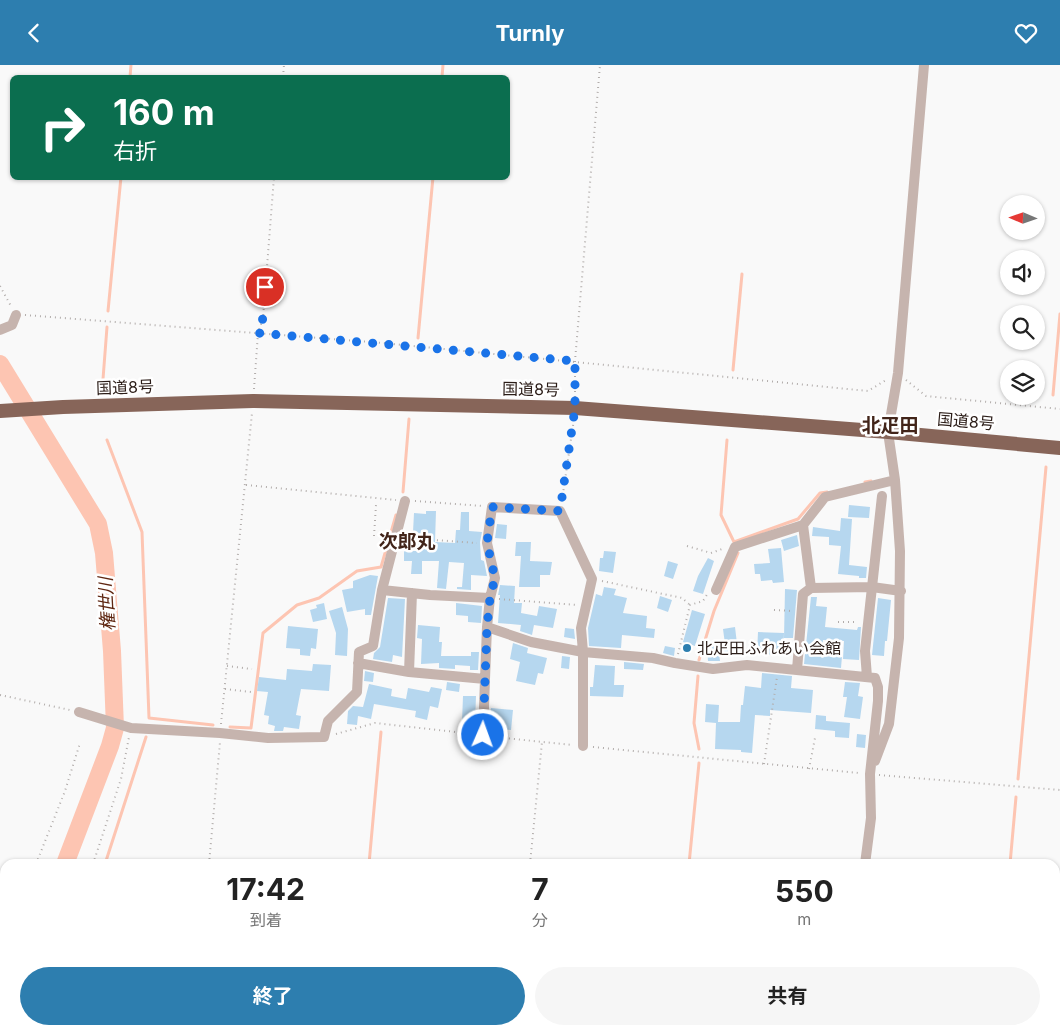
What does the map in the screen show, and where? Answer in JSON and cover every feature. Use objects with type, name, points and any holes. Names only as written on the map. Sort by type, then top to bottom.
[{"type":"highway","name":"国道8号","points":[[5,410],[253,401],[575,408],[888,432],[1060,448]]},
{"type":"street","points":[[870,774],[889,724],[896,681],[901,591],[900,551],[895,481],[888,432],[898,373],[924,65]]},
{"type":"street","points":[[0,331],[14,320]]},
{"type":"street","points":[[716,590],[735,547],[803,525],[825,497],[895,481]]},
{"type":"street","points":[[866,859],[871,818],[870,774],[878,687],[871,678],[864,651],[882,495]]},
{"type":"street","points":[[79,712],[131,728],[268,738],[324,737],[328,721],[357,692],[359,652],[373,646],[382,590],[405,501]]},
{"type":"street","points":[[483,735],[487,627],[490,598],[495,578],[487,543],[492,507],[560,511],[592,579],[582,628],[584,652],[583,746]]},
{"type":"street","points":[[803,525],[812,588]]},
{"type":"street","points":[[797,670],[803,594],[812,588],[872,587],[901,591]]},
{"type":"street","points":[[382,590],[490,598]]},
{"type":"street","points":[[409,672],[412,593]]},
{"type":"street","points":[[487,627],[531,642],[584,652],[653,658],[713,669],[747,665],[896,681]]},
{"type":"street","points":[[358,663],[409,672],[485,679]]},
{"type":"path","points":[[560,511],[575,408],[575,361],[600,65]]},
{"type":"path","points":[[258,333],[263,318],[274,180]]},
{"type":"path","points":[[0,285],[14,320],[258,333],[575,361],[868,391],[898,373],[926,396],[1060,409]]},
{"type":"path","points":[[209,859],[220,733],[246,485],[405,501],[492,507]]},
{"type":"path","points":[[374,536],[376,505]]},
{"type":"path","points":[[397,537],[487,543]]},
{"type":"path","points":[[686,546],[711,553],[729,546]]},
{"type":"path","points":[[592,579],[682,598],[690,605]]},
{"type":"path","points":[[690,605],[703,601],[707,594],[716,590]]},
{"type":"path","points":[[490,598],[586,606]]},
{"type":"path","points":[[675,663],[690,605]]},
{"type":"path","points":[[774,610],[802,611]]},
{"type":"path","points":[[838,622],[866,622]]},
{"type":"path","points":[[227,666],[252,669]]},
{"type":"path","points":[[764,764],[778,668]]},
{"type":"path","points":[[225,689],[251,692]]},
{"type":"path","points":[[0,695],[79,712]]},
{"type":"path","points":[[324,737],[375,723],[809,769],[1060,790]]},
{"type":"path","points":[[94,859],[121,779],[131,728]]},
{"type":"path","points":[[809,769],[815,737]]},
{"type":"path","points":[[530,859],[542,742]]},
{"type":"path","points":[[38,859],[66,791],[80,743]]},
{"type":"building","points":[[849,505],[870,507],[869,518],[848,517]]},
{"type":"building","points":[[426,511],[436,511],[435,542],[455,543],[456,530],[460,530],[461,512],[469,512],[469,531],[482,532],[480,542],[481,560],[484,561],[487,576],[471,575],[471,590],[457,589],[457,587],[462,587],[464,563],[449,562],[446,589],[437,588],[439,561],[422,561],[422,574],[411,574],[412,561],[404,561],[404,551],[417,551],[417,532],[413,532],[414,513],[426,514]]},
{"type":"building","points":[[841,518],[852,519],[849,565],[867,567],[866,578],[838,574],[841,546],[829,545],[829,537],[812,536],[813,527],[840,531]]},
{"type":"building","points":[[497,524],[507,525],[506,539],[495,538]]},
{"type":"building","points":[[797,535],[799,546],[784,551],[781,540]]},
{"type":"building","points":[[516,542],[531,542],[530,561],[552,562],[550,575],[540,575],[540,587],[519,587],[521,556],[515,556]]},
{"type":"building","points":[[781,548],[784,582],[761,581],[760,574],[755,574],[754,564],[770,563],[768,549]]},
{"type":"building","points":[[604,551],[616,552],[613,573],[599,571],[600,558],[603,558]]},
{"type":"building","points":[[708,558],[714,561],[703,594],[693,591],[698,576]]},
{"type":"building","points":[[668,561],[678,564],[673,579],[664,576]]},
{"type":"building","points":[[370,575],[378,576],[371,615],[365,615],[365,609],[347,612],[342,590],[353,588],[353,581]]},
{"type":"building","points":[[500,585],[515,586],[514,603],[522,603],[521,613],[537,616],[539,606],[557,609],[553,628],[534,625],[532,635],[520,631],[521,625],[498,623]]},
{"type":"building","points":[[604,587],[616,589],[614,595],[627,598],[623,613],[647,616],[646,628],[655,629],[654,638],[622,635],[621,648],[589,646],[588,628],[596,594],[602,596]]},
{"type":"building","points":[[785,589],[797,590],[793,638],[784,638]]},
{"type":"building","points":[[660,596],[672,600],[668,612],[657,608]]},
{"type":"building","points":[[811,597],[817,597],[816,606],[827,607],[825,627],[857,630],[858,627],[861,627],[859,660],[843,659],[844,641],[823,640],[822,655],[842,656],[841,668],[804,664]]},
{"type":"building","points":[[388,598],[405,599],[402,657],[393,655],[392,662],[373,659],[374,653],[380,647]]},
{"type":"building","points":[[878,598],[891,600],[884,656],[872,655]]},
{"type":"building","points":[[324,603],[327,619],[313,622],[310,610],[317,608],[316,605]]},
{"type":"building","points":[[456,603],[482,606],[481,623],[468,622],[468,616],[456,615]]},
{"type":"building","points":[[342,607],[348,629],[347,656],[335,655],[336,633],[329,611]]},
{"type":"building","points":[[692,610],[705,614],[695,646],[683,642]]},
{"type":"building","points":[[418,625],[440,627],[439,642],[442,642],[441,656],[471,656],[471,652],[479,652],[478,670],[470,670],[470,666],[455,665],[455,669],[439,668],[439,663],[421,664],[422,639],[417,638]]},
{"type":"building","points":[[288,626],[318,629],[316,649],[311,648],[310,656],[300,655],[300,649],[286,648]]},
{"type":"building","points":[[735,627],[738,652],[719,654],[720,661],[708,661],[707,646],[725,644],[723,629]]},
{"type":"building","points":[[565,628],[574,629],[575,639],[564,637]]},
{"type":"building","points":[[758,632],[784,633],[783,655],[757,654]]},
{"type":"building","points":[[513,643],[528,648],[527,653],[547,658],[543,674],[538,673],[535,685],[516,681],[520,662],[510,659]]},
{"type":"building","points":[[665,646],[675,648],[674,656],[663,653]]},
{"type":"building","points":[[562,656],[570,657],[569,669],[561,668]]},
{"type":"building","points":[[624,662],[644,664],[643,670],[624,669]]},
{"type":"building","points":[[313,664],[331,665],[329,691],[301,689],[296,715],[301,716],[299,729],[284,727],[283,731],[274,731],[275,726],[268,724],[269,716],[264,715],[268,692],[257,691],[259,677],[286,680],[287,669],[312,671]]},
{"type":"building","points":[[595,665],[615,666],[614,685],[624,685],[623,697],[590,696],[590,687],[593,687]]},
{"type":"building","points":[[365,671],[374,673],[373,682],[364,681]]},
{"type":"building","points":[[762,673],[792,676],[791,688],[813,690],[811,713],[770,710],[770,716],[755,715],[752,753],[741,752],[741,750],[715,749],[716,723],[705,722],[706,704],[719,705],[718,722],[740,722],[745,686],[761,688]]},
{"type":"building","points":[[447,682],[460,684],[459,692],[446,690]]},
{"type":"building","points":[[845,682],[860,683],[858,696],[863,697],[860,719],[844,717],[847,697],[843,697]]},
{"type":"building","points":[[369,684],[392,689],[391,696],[406,699],[408,688],[429,692],[431,687],[442,689],[438,708],[430,706],[427,720],[415,717],[416,711],[374,704],[371,719],[358,716],[357,725],[347,724],[348,711],[353,706],[363,707]]},
{"type":"building","points":[[463,696],[476,696],[475,723],[462,722]]},
{"type":"building","points":[[491,708],[513,710],[511,730],[499,729],[500,722],[490,721]]},
{"type":"building","points":[[816,715],[826,716],[826,721],[850,723],[849,738],[835,737],[835,731],[815,729]]},
{"type":"building","points":[[857,734],[866,735],[865,748],[856,747]]},
{"type":"waterway","points":[[130,75],[131,65]]},
{"type":"waterway","points":[[442,75],[443,65]]},
{"type":"waterway","points":[[108,311],[121,180]]},
{"type":"waterway","points":[[418,338],[433,180]]},
{"type":"waterway","points":[[733,370],[742,274]]},
{"type":"waterway","points":[[1053,395],[1060,314]]},
{"type":"waterway","points":[[103,379],[107,327]]},
{"type":"waterway","name":"権世川","points":[[0,364],[98,524],[104,553],[112,651],[115,728],[110,746],[67,859]]},
{"type":"waterway","points":[[403,492],[409,419]]},
{"type":"waterway","points":[[107,440],[142,532],[149,718],[213,725]]},
{"type":"waterway","points":[[727,440],[721,515],[734,542],[798,519],[820,493],[827,492]]},
{"type":"waterway","points":[[1018,779],[1046,467]]},
{"type":"waterway","points":[[865,482],[871,481]]},
{"type":"waterway","points":[[230,727],[251,728],[263,633],[297,605],[319,598],[357,571],[381,567],[396,515]]},
{"type":"waterway","points":[[699,660],[714,611],[738,553]]},
{"type":"waterway","points":[[698,676],[694,723],[699,749]]},
{"type":"waterway","points":[[369,859],[381,732]]},
{"type":"waterway","points":[[107,859],[146,737]]},
{"type":"waterway","points":[[689,859],[699,763]]},
{"type":"waterway","points":[[1010,859],[1016,797]]},
{"type":"place","name":"北疋田ふれあい会館","points":[[687,648]]},
{"type":"district","name":"北疋田","points":[[890,425]]},
{"type":"district","name":"次郎丸","points":[[407,541]]},
{"type":"route","points":[[265,287],[263,318],[258,333],[575,361],[575,408],[560,511],[492,507],[487,543],[495,578],[490,598],[487,627],[483,735]]}]
